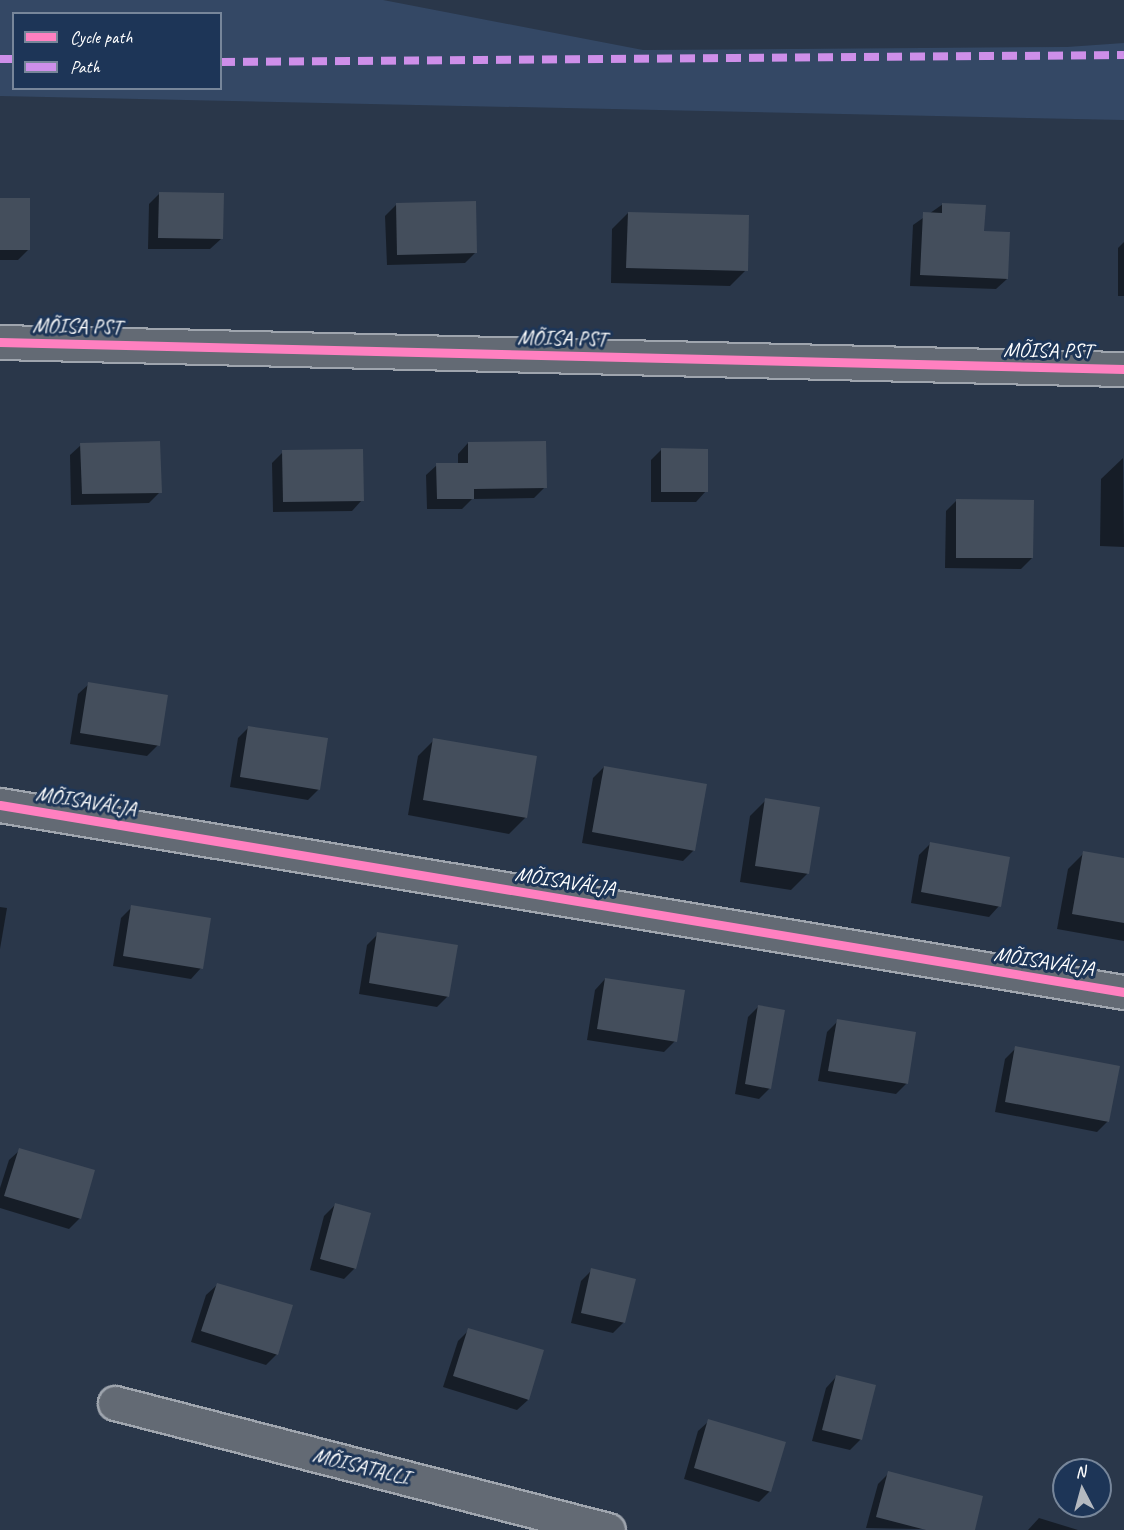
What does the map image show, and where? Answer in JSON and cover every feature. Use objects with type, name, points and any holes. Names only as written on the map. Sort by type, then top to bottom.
[{"type":"street","name":"MÕISA PST","points":[[0,342],[1124,369]]},
{"type":"street","name":"MÕISAVÄLJA","points":[[0,805],[1124,992]]},
{"type":"street","name":"MÕISATALLI","points":[[114,1403],[608,1530]]},
{"type":"shaded area","points":[[0,0],[383,0],[643,50],[1067,47],[1124,43],[1124,120],[0,96]]},
{"type":"building","points":[[159,192],[224,193],[223,239],[158,238]]},
{"type":"building","points":[[0,198],[30,198],[30,250],[0,250]]},
{"type":"building","points":[[476,201],[477,253],[397,255],[396,203]]},
{"type":"building","points":[[942,203],[986,205],[984,231],[1010,232],[1008,279],[920,275],[923,212],[942,213]]},
{"type":"building","points":[[628,212],[749,215],[748,271],[626,268]]},
{"type":"building","points":[[160,441],[162,493],[82,494],[80,443]]},
{"type":"building","points":[[546,441],[547,488],[474,489],[474,499],[437,499],[436,463],[468,463],[468,442]]},
{"type":"building","points":[[661,448],[708,449],[708,492],[661,492]]},
{"type":"building","points":[[363,449],[364,501],[283,502],[282,450]]},
{"type":"building","points":[[956,499],[1034,500],[1033,558],[956,558]]},
{"type":"building","points":[[88,682],[168,695],[160,746],[80,733]]},
{"type":"building","points":[[248,726],[328,738],[320,790],[240,777]]},
{"type":"building","points":[[433,738],[537,756],[527,818],[423,800]]},
{"type":"building","points":[[604,766],[707,784],[695,851],[592,832]]},
{"type":"building","points":[[765,798],[820,807],[809,874],[755,866]]},
{"type":"building","points":[[930,842],[1010,857],[1001,907],[921,892]]},
{"type":"building","points":[[1083,851],[1124,858],[1124,923],[1072,914]]},
{"type":"building","points":[[131,905],[211,918],[203,969],[123,956]]},
{"type":"building","points":[[377,932],[458,945],[449,997],[369,983]]},
{"type":"building","points":[[605,978],[685,990],[677,1042],[597,1029]]},
{"type":"building","points":[[758,1005],[785,1010],[771,1089],[745,1084]]},
{"type":"building","points":[[837,1019],[916,1032],[908,1084],[828,1071]]},
{"type":"building","points":[[1015,1046],[1120,1066],[1109,1122],[1005,1102]]},
{"type":"building","points":[[19,1148],[95,1170],[81,1219],[4,1196]]},
{"type":"building","points":[[335,1203],[371,1213],[356,1269],[320,1259]]},
{"type":"building","points":[[591,1268],[636,1279],[625,1323],[581,1313]]},
{"type":"building","points":[[217,1283],[293,1305],[278,1355],[201,1331]]},
{"type":"building","points":[[468,1328],[544,1350],[529,1400],[453,1376]]},
{"type":"building","points":[[836,1375],[876,1385],[862,1440],[822,1430]]},
{"type":"building","points":[[708,1419],[786,1442],[771,1492],[694,1468]]},
{"type":"building","points":[[888,1471],[983,1496],[975,1530],[926,1530],[876,1517]]},
{"type":"marked path","points":[[222,62],[1124,55]]},
{"type":"marked path","points":[[0,59],[12,59]]},
{"type":"cycle path","points":[[0,342],[1124,369]]},
{"type":"cycle path","points":[[0,805],[1124,992]]}]
